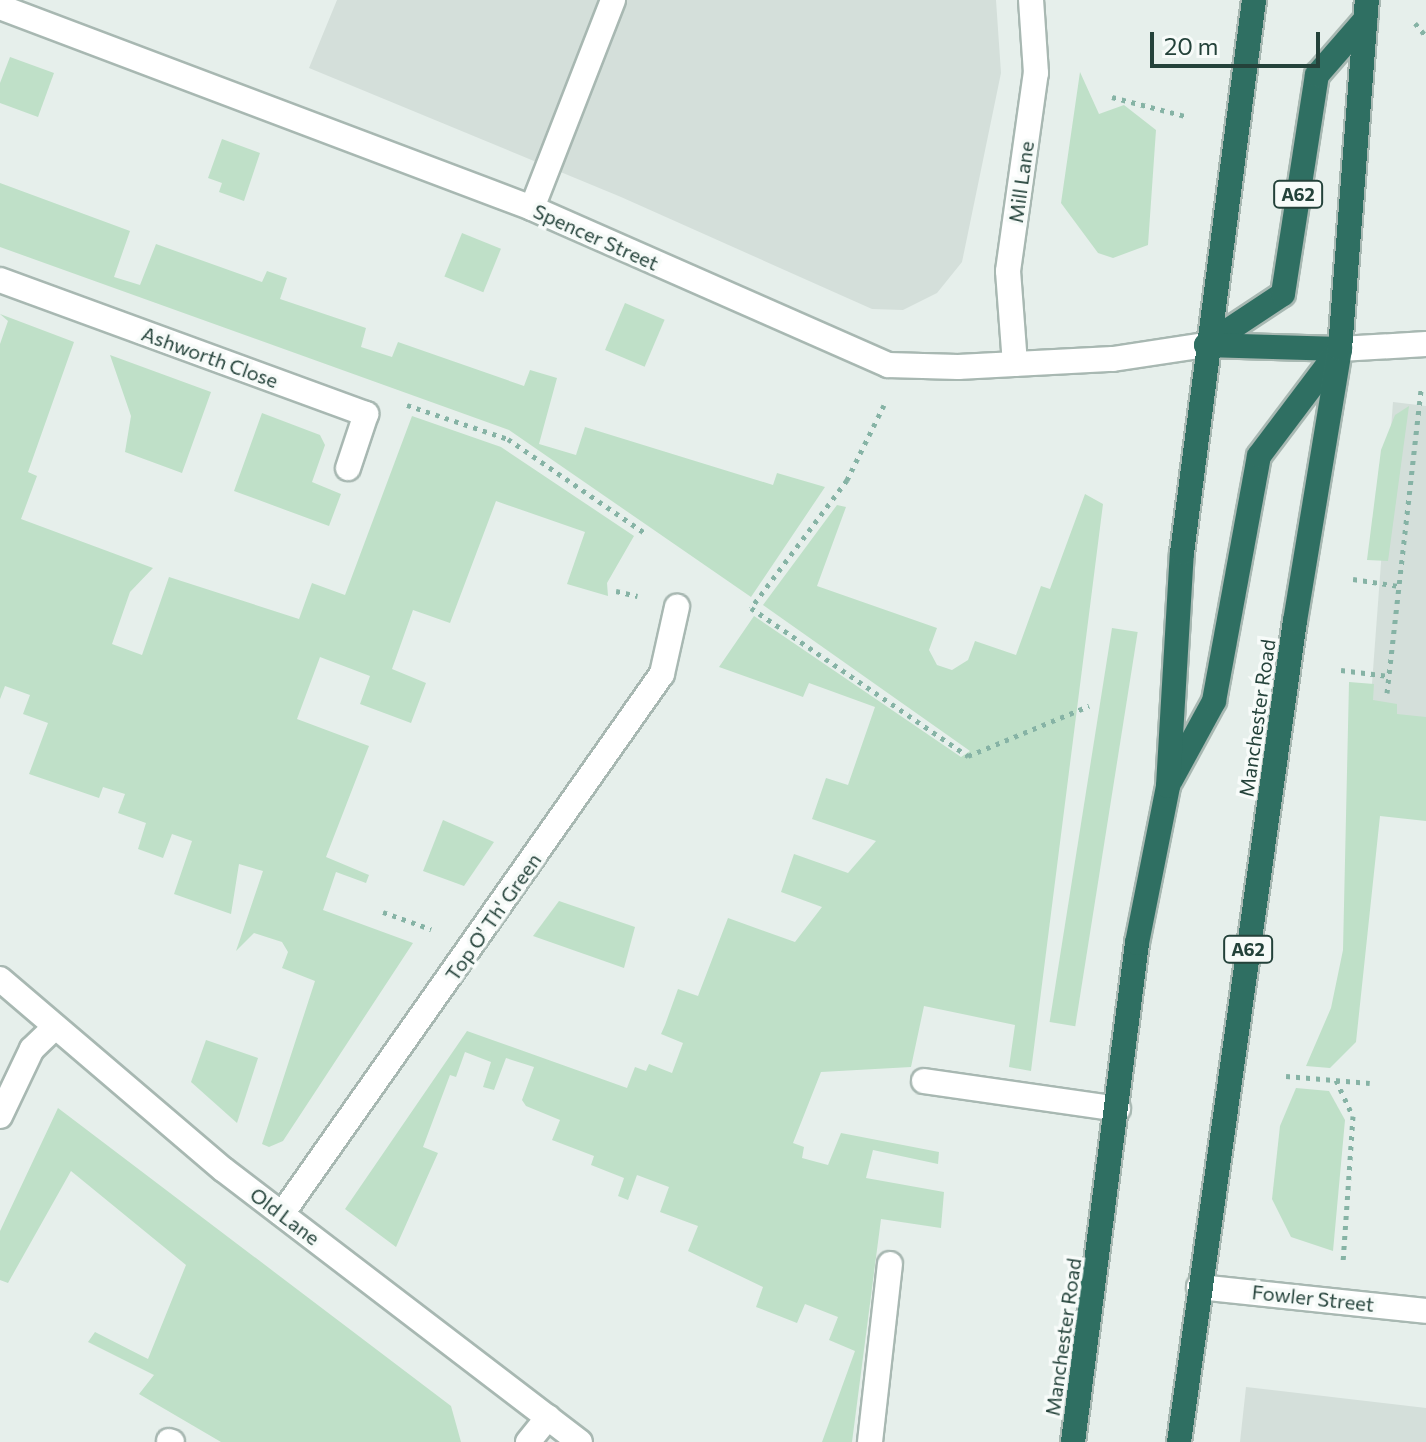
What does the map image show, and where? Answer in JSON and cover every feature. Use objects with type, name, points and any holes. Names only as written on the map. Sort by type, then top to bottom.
[{"type":"highway","name":"Manchester Road","points":[[1073,1442],[1137,943],[1168,786],[1179,584],[1206,345],[1254,0]]},
{"type":"highway","name":"Manchester Road","points":[[1179,1442],[1295,621],[1340,349],[1366,10]]},
{"type":"highway","name":"A62","points":[[1206,345],[1283,294],[1317,75],[1366,10]]},
{"type":"highway","points":[[1206,345],[1340,349]]},
{"type":"highway","points":[[1168,786],[1214,701],[1259,456],[1340,349]]},
{"type":"street","points":[[532,208],[613,0]]},
{"type":"street","name":"Mill Lane","points":[[1015,364],[1008,271],[1036,73],[1031,0]]},
{"type":"street","name":"Spencer Street","points":[[0,7],[532,208],[888,365],[1113,359],[1206,345]]},
{"type":"street","name":"Ashworth Close","points":[[0,280],[366,414],[348,468]]},
{"type":"street","points":[[1340,349],[1426,344]]},
{"type":"street","name":"Top O' Th' Green","points":[[282,1214],[662,674],[677,607]]},
{"type":"street","name":"Old Lane","points":[[0,979],[282,1214],[580,1442]]},
{"type":"street","points":[[0,1116],[32,1049],[55,1027]]},
{"type":"street","points":[[924,1081],[1118,1109]]},
{"type":"street","points":[[870,1442],[890,1264]]},
{"type":"street","name":"Fowler Street","points":[[1199,1287],[1426,1311]]},
{"type":"street","points":[[528,1442],[548,1417]]},
{"type":"path","points":[[1415,23],[1426,36]]},
{"type":"path","points":[[1112,97],[1185,116]]},
{"type":"path","points":[[888,365],[886,402],[847,480],[751,608],[968,756],[1089,706]]},
{"type":"path","points":[[1387,693],[1421,390]]},
{"type":"path","points":[[410,404],[508,439],[646,534]]},
{"type":"path","points":[[1353,579],[1399,586]]},
{"type":"path","points":[[1341,670],[1389,676]]},
{"type":"path","points":[[383,912],[438,931]]},
{"type":"path","points":[[1286,1076],[1370,1083]]},
{"type":"path","points":[[1336,1080],[1353,1116],[1343,1262]]},
{"type":"shaded area","points":[[337,0],[996,0],[1001,73],[962,262],[937,293],[903,310],[872,309],[621,197],[309,68]]},
{"type":"shaded area","points":[[1393,402],[1426,406],[1426,769],[1366,764]]},
{"type":"shaded area","points":[[1246,1387],[1426,1408],[1426,1442],[1240,1442]]},
{"type":"green space","points":[[10,57],[54,73],[38,117],[0,103],[0,83]]},
{"type":"green space","points":[[1080,72],[1099,114],[1124,105],[1156,130],[1148,245],[1113,258],[1098,253],[1061,203]]},
{"type":"green space","points":[[222,139],[260,153],[244,201],[219,192],[222,183],[208,178]]},
{"type":"green space","points":[[0,183],[130,231],[114,277],[140,285],[156,244],[262,282],[267,271],[287,278],[280,299],[366,328],[361,347],[392,357],[398,342],[524,386],[530,370],[557,378],[539,444],[576,455],[585,427],[773,485],[777,473],[825,487],[751,597],[509,430],[0,247]]},
{"type":"green space","points":[[462,233],[501,249],[483,292],[444,277]]},
{"type":"green space","points":[[625,303],[665,320],[645,367],[605,350]]},
{"type":"green space","points":[[0,314],[74,342],[28,472],[37,476],[21,519],[153,568],[130,592],[112,644],[142,655],[169,577],[299,619],[312,583],[345,595],[412,416],[501,447],[634,536],[607,583],[608,596],[567,584],[585,532],[496,501],[450,623],[413,610],[392,669],[426,683],[411,723],[360,704],[370,676],[320,657],[297,719],[369,746],[326,857],[369,875],[366,883],[336,872],[323,910],[413,943],[283,1141],[269,1147],[262,1144],[315,981],[282,968],[288,952],[282,942],[254,933],[236,951],[263,871],[239,864],[231,914],[174,894],[192,841],[172,834],[163,858],[138,849],[146,823],[118,813],[125,794],[103,787],[99,798],[29,774],[48,723],[23,714],[30,695],[5,686],[0,699],[0,344],[8,321]]},
{"type":"green space","points":[[110,355],[211,392],[182,473],[125,452],[131,416]]},
{"type":"green space","points":[[1409,406],[1388,561],[1367,560],[1381,450],[1395,415]]},
{"type":"green space","points":[[262,413],[320,435],[325,445],[312,482],[341,494],[329,526],[234,491]]},
{"type":"green space","points":[[1085,494],[1103,504],[1031,1071],[1009,1067],[1015,1025],[924,1006],[911,1067],[821,1072],[793,1143],[804,1147],[802,1158],[828,1165],[841,1133],[939,1152],[938,1164],[873,1150],[866,1178],[944,1192],[941,1228],[881,1219],[852,1442],[822,1442],[855,1351],[829,1340],[838,1317],[805,1304],[797,1323],[756,1307],[763,1287],[688,1251],[698,1226],[660,1212],[669,1187],[637,1175],[628,1200],[618,1196],[624,1178],[591,1165],[594,1156],[552,1140],[560,1120],[526,1106],[522,1100],[534,1067],[506,1058],[494,1090],[483,1087],[491,1062],[465,1052],[456,1077],[450,1075],[423,1147],[438,1153],[396,1247],[345,1209],[467,1031],[627,1088],[635,1067],[646,1071],[649,1064],[672,1073],[683,1043],[661,1034],[678,989],[698,996],[728,918],[795,942],[822,907],[781,892],[794,854],[848,873],[876,841],[812,819],[826,778],[848,785],[875,707],[809,683],[803,697],[719,667],[754,616],[961,757],[970,751],[763,605],[837,505],[846,507],[817,586],[937,628],[929,650],[937,665],[952,670],[968,660],[975,641],[1016,655],[1041,586],[1050,589]]},
{"type":"green space","points":[[1112,628],[1138,632],[1075,1026],[1050,1022]]},
{"type":"green space","points":[[1349,682],[1374,684],[1373,700],[1397,704],[1397,714],[1426,717],[1426,821],[1380,816],[1356,1042],[1330,1068],[1306,1066],[1331,1008],[1343,950]]},
{"type":"green space","points":[[443,820],[494,842],[464,886],[423,871]]},
{"type":"green space","points":[[559,901],[635,927],[624,968],[533,936]]},
{"type":"green space","points":[[206,1040],[258,1058],[237,1123],[191,1082]]},
{"type":"green space","points":[[1296,1088],[1329,1091],[1345,1120],[1333,1251],[1291,1237],[1272,1199],[1280,1126]]},
{"type":"green space","points":[[58,1108],[451,1406],[461,1442],[221,1442],[139,1394],[154,1375],[88,1342],[95,1332],[148,1359],[186,1265],[71,1171],[8,1283],[0,1280],[0,1231]]}]
